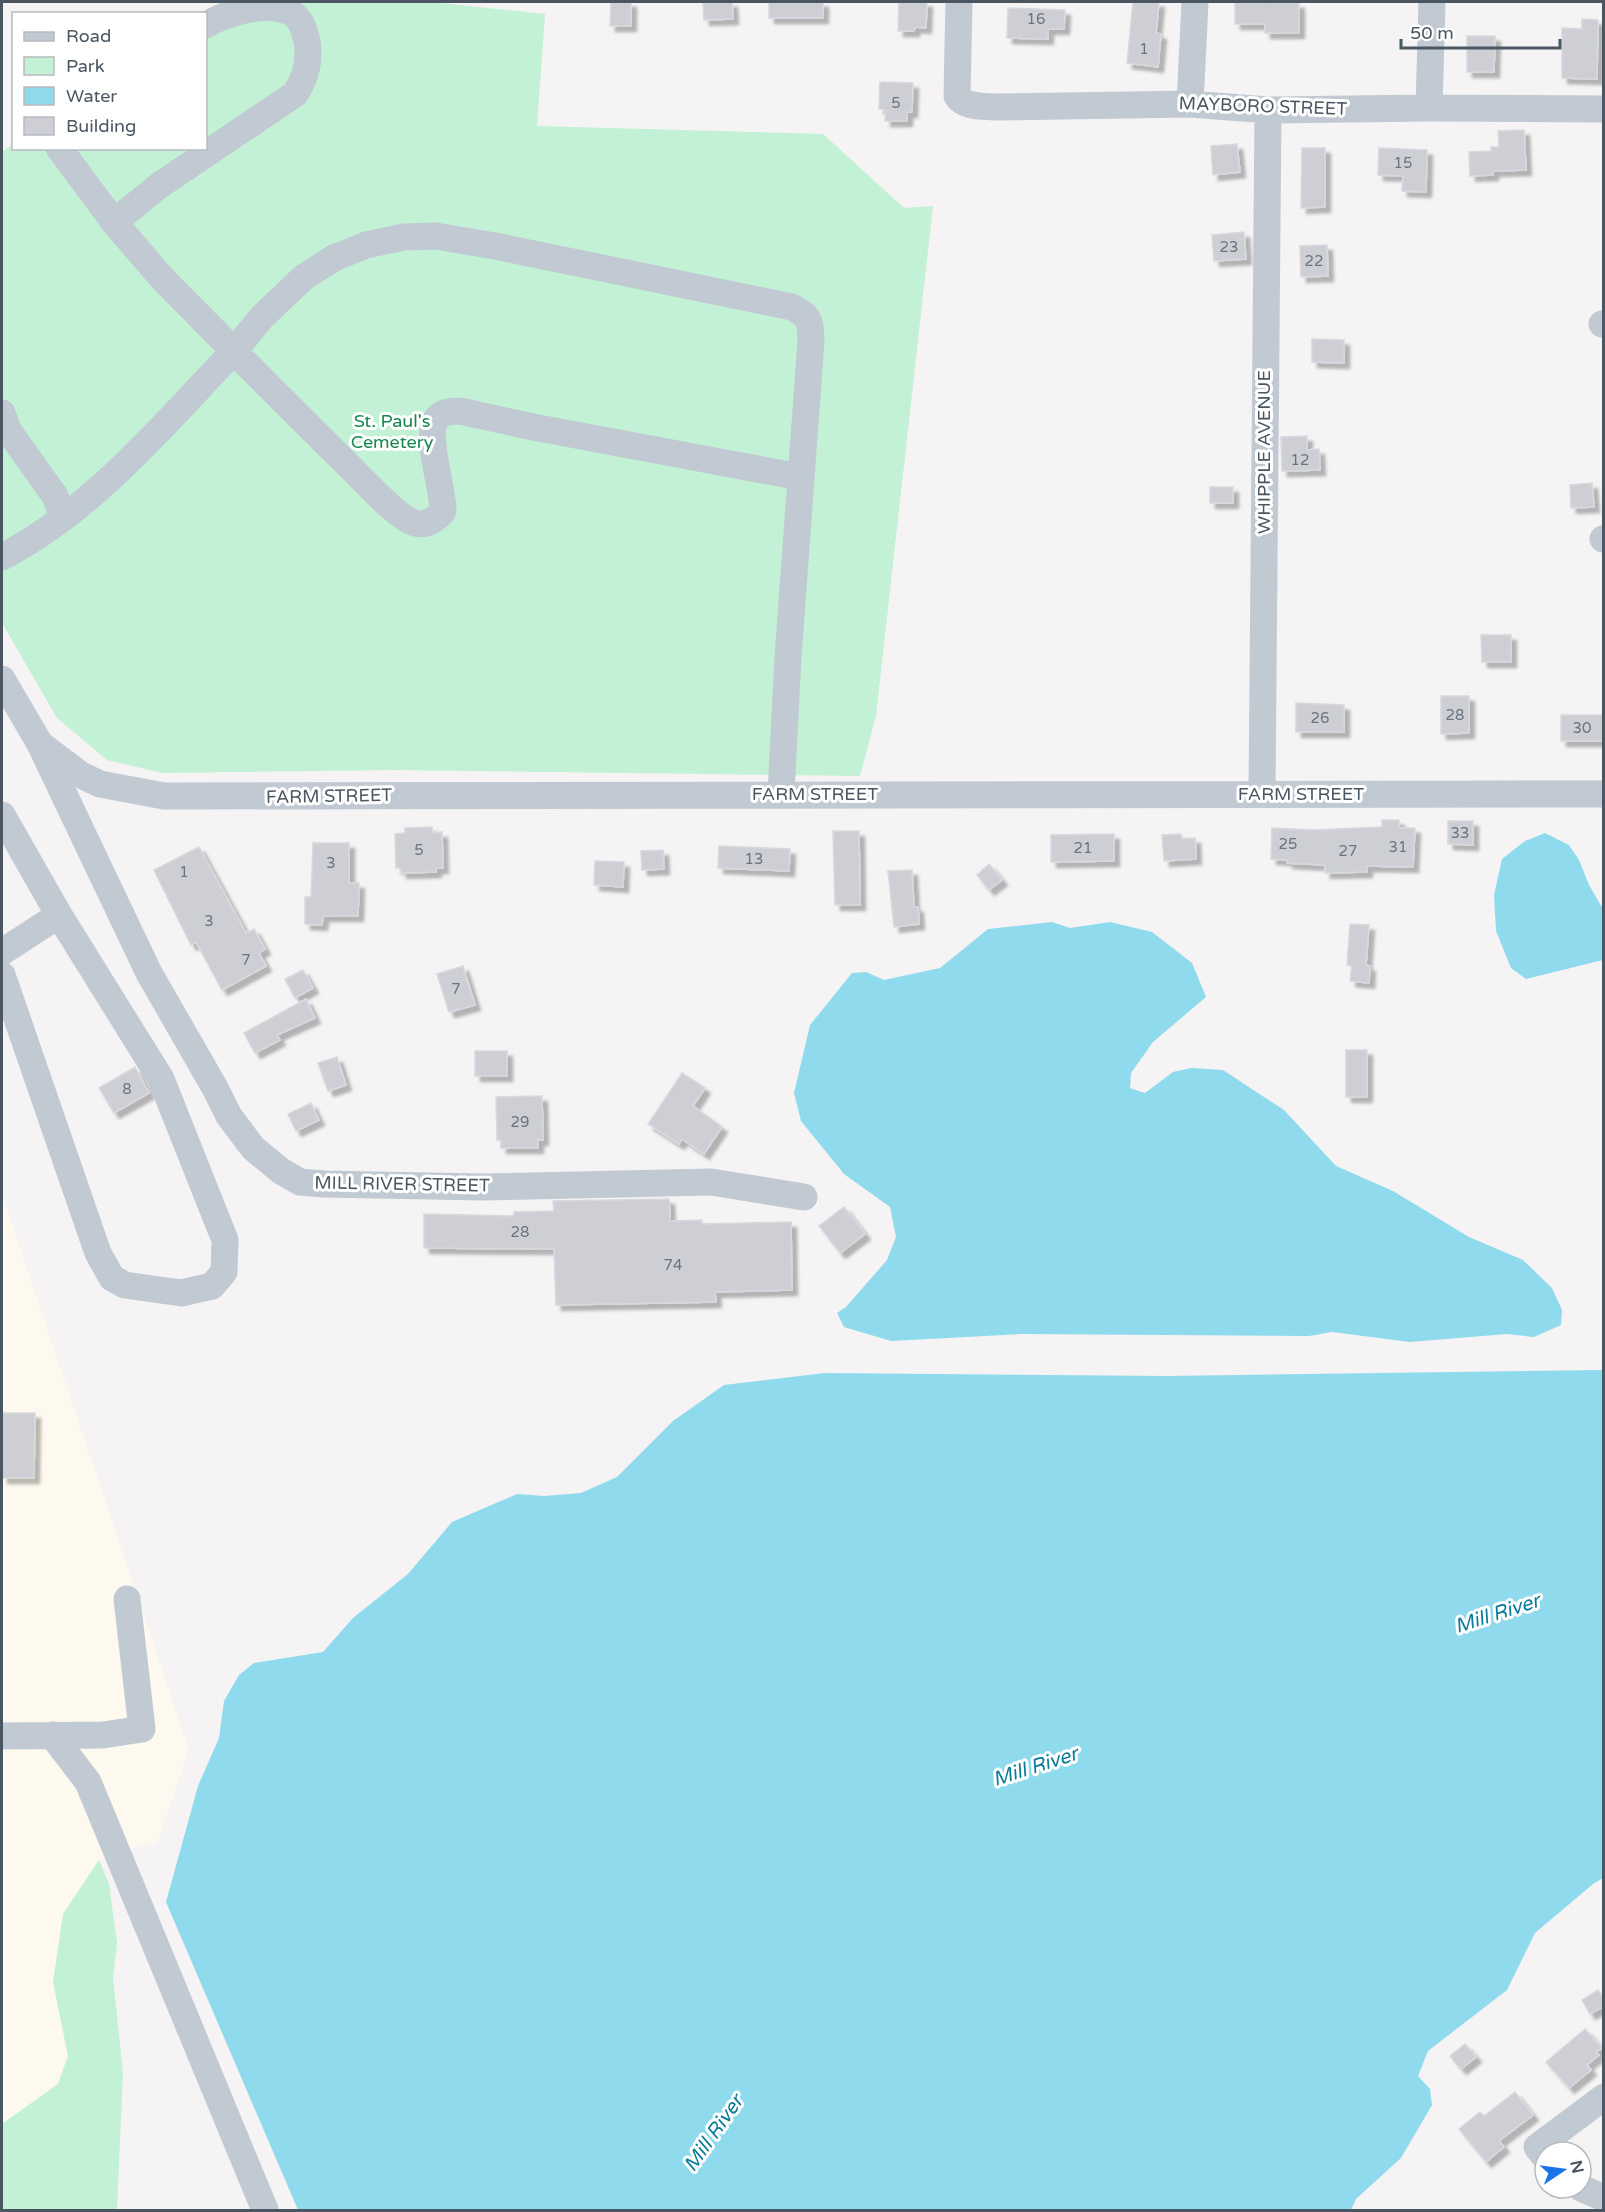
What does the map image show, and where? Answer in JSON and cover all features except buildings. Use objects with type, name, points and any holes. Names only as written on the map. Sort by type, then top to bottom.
[{"type":"street","name":"MAYBORO STREET","points":[[959,2],[957,96],[974,105],[994,107],[1190,104],[1268,110],[1604,109]]},
{"type":"street","points":[[1190,104],[1195,2]]},
{"type":"street","points":[[1429,108],[1432,2]]},
{"type":"street","points":[[114,222],[160,185],[295,94],[305,79],[309,51],[304,26],[291,13],[273,8],[243,10],[218,18],[207,24]]},
{"type":"street","name":"WHIPPLE AVENUE","points":[[1263,794],[1268,110]]},
{"type":"street","points":[[60,150],[114,222],[160,276],[367,484],[398,513],[415,523],[426,523],[437,519],[444,511],[431,433],[434,422],[448,411],[460,411],[800,477]]},
{"type":"street","points":[[2,557],[34,540],[104,484],[234,351],[262,317],[304,277],[334,258],[366,245],[404,237],[436,236],[792,307],[806,314],[810,322],[811,341],[780,794]]},
{"type":"street","points":[[4,426],[55,496],[63,518]]},
{"type":"street","name":"MILL RIVER STREET","points":[[2,679],[40,744],[149,973],[229,1116],[253,1148],[281,1171],[300,1182],[324,1184],[483,1187],[711,1182],[804,1197]]},
{"type":"street","name":"FARM STREET","points":[[40,744],[81,775],[100,784],[164,796],[1604,794]]},
{"type":"street","points":[[2,815],[59,915],[161,1079],[225,1240],[224,1272],[212,1286],[181,1293],[125,1286],[112,1278],[98,1253],[2,975]]},
{"type":"street","points":[[2,952],[59,915]]},
{"type":"street","points":[[2,1736],[103,1735],[142,1729],[127,1599]]},
{"type":"street","points":[[52,1735],[88,1782],[265,2211]]},
{"type":"street","points":[[1547,2140],[1604,2097]]},
{"type":"shaded area","points":[[2,1194],[189,1749],[158,1841],[99,1860],[53,1982],[68,2056],[58,2084],[2,2124]]},
{"type":"green space","name":"St. Paul's Cemetery","points":[[222,2],[431,2],[545,14],[537,126],[823,134],[904,208],[933,206],[876,716],[860,776],[394,770],[162,773],[107,760],[57,718],[2,623],[2,152],[12,145],[12,150],[207,150],[207,12]]},
{"type":"green space","points":[[99,1860],[109,1884],[117,1943],[113,1978],[123,2073],[117,2210],[2,2210],[2,2124],[58,2084],[68,2056],[53,1982],[63,1914]]},
{"type":"water","points":[[1545,833],[1569,845],[1603,909],[1603,960],[1526,979],[1511,968],[1496,931],[1494,895],[1502,859],[1525,841]]},
{"type":"water","points":[[1052,922],[1070,928],[1110,922],[1152,932],[1192,963],[1206,997],[1153,1042],[1131,1073],[1130,1088],[1145,1093],[1173,1072],[1191,1068],[1223,1070],[1284,1110],[1336,1166],[1393,1191],[1469,1237],[1523,1260],[1552,1288],[1562,1310],[1561,1325],[1534,1337],[1507,1334],[1410,1342],[1332,1332],[1309,1336],[1021,1334],[891,1341],[844,1327],[837,1313],[846,1307],[887,1260],[896,1237],[890,1207],[844,1174],[801,1121],[794,1093],[810,1025],[852,973],[866,972],[884,980],[940,968],[988,929]]},
{"type":"water","name":"Mill River","points":[[1603,1370],[1603,1878],[1535,1933],[1507,1990],[1428,2051],[1418,2076],[1430,2089],[1432,2105],[1401,2158],[1356,2199],[1351,2210],[298,2210],[166,1902],[198,1786],[219,1738],[224,1701],[239,1675],[254,1663],[323,1652],[353,1618],[408,1574],[452,1522],[517,1494],[544,1496],[581,1493],[617,1477],[673,1421],[724,1385],[825,1373],[1167,1376]]}]
